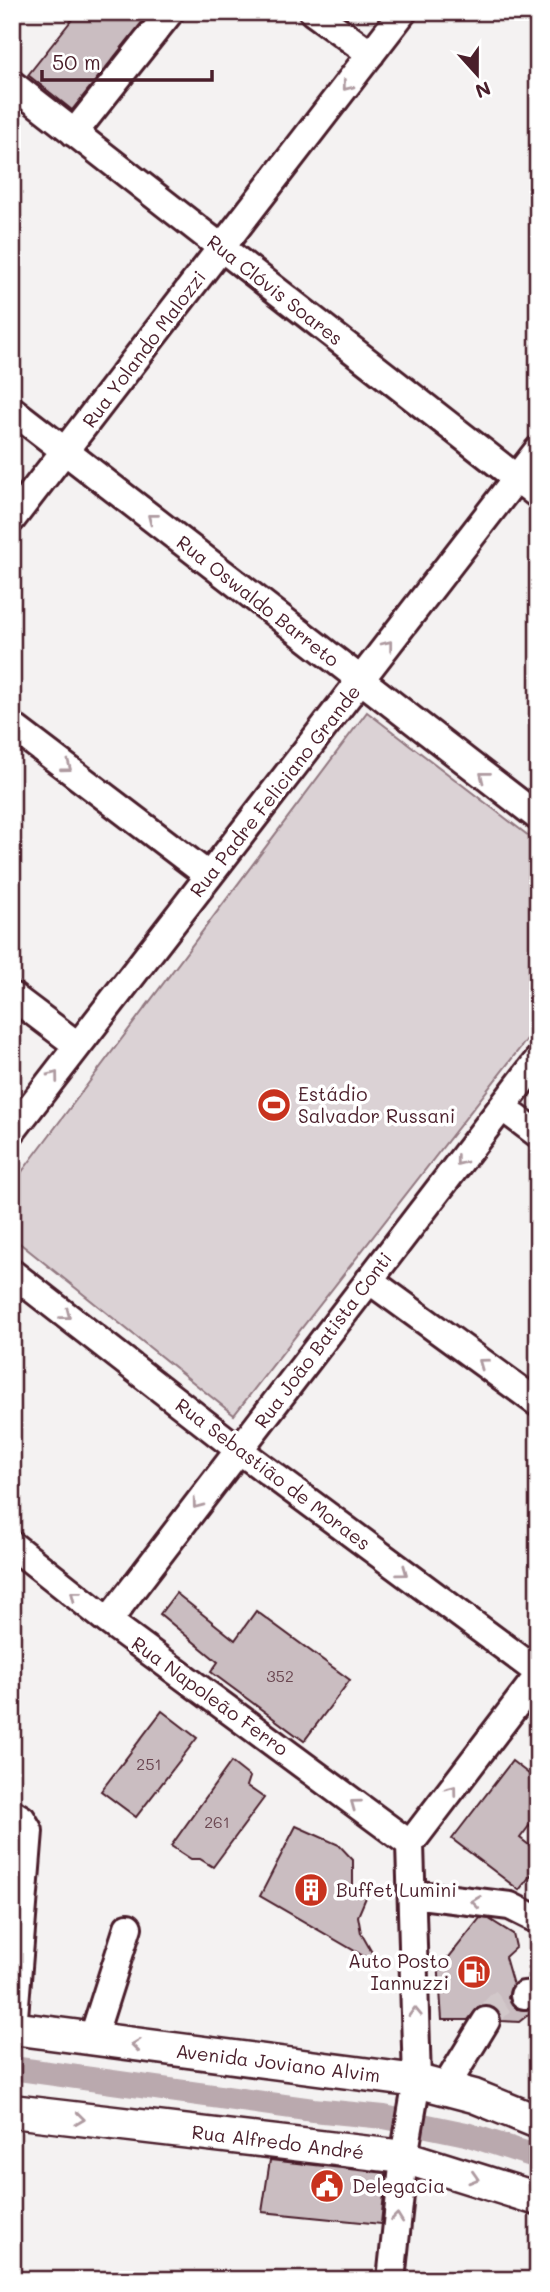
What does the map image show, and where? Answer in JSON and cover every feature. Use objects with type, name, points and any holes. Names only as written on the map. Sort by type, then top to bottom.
[{"type":"main road","name":"Avenida Joviano Alvim","points":[[13,2029],[474,2096],[538,2122]]},
{"type":"main road","name":"Rua Alfredo André","points":[[12,2112],[405,2151],[538,2199]]},
{"type":"street","points":[[74,133],[170,12]]},
{"type":"street","points":[[313,12],[371,54]]},
{"type":"street","name":"Rua Yolando Malozzi","points":[[12,519],[403,12]]},
{"type":"street","name":"Rua Clóvis Soares","points":[[12,84],[538,495]]},
{"type":"street","name":"Rua Oswaldo Barreto","points":[[12,410],[538,817]]},
{"type":"street","name":"Rua Padre Feliciano Grande","points":[[12,1131],[538,450]]},
{"type":"street","points":[[12,726],[209,876]]},
{"type":"street","points":[[12,996],[77,1045]]},
{"type":"street","name":"Rua João Batista Conti","points":[[108,1621],[538,1060]]},
{"type":"street","points":[[502,1107],[538,1134]]},
{"type":"street","name":"Rua Sebastião de Moraes","points":[[12,1273],[239,1450],[538,1674]]},
{"type":"street","points":[[369,1280],[538,1403]]},
{"type":"street","name":"Rua Napoleão Ferro","points":[[12,1545],[108,1621],[410,1844]]},
{"type":"street","points":[[391,2280],[405,2151],[425,2091],[410,1844],[538,1674]]},
{"type":"street","points":[[12,1813],[22,1819],[29,1831],[16,1951],[13,2029]]},
{"type":"street","points":[[412,1894],[510,1906],[538,1920]]},
{"type":"street","points":[[92,2040],[128,1927]]},
{"type":"street","points":[[425,2091],[486,2021]]},
{"type":"shaded area","name":"Estádio Salvador Russani","points":[[367,712],[538,843],[538,1025],[234,1415],[12,1237],[12,1185]]},
{"type":"building","points":[[78,12],[150,12],[72,110],[28,75]]},
{"type":"building","points":[[176,1593],[235,1640],[256,1611],[350,1680],[304,1741],[211,1672],[218,1662],[160,1614]]},
{"type":"building","points":[[162,1711],[197,1738],[136,1817],[101,1791]]},
{"type":"building","points":[[512,1761],[538,1781],[538,1814],[520,1838],[538,1852],[538,1866],[519,1890],[452,1839]]},
{"type":"building","points":[[231,1762],[250,1777],[247,1786],[264,1798],[213,1867],[200,1859],[191,1859],[171,1846]]},
{"type":"building","name":"Buffet Lumini","points":[[296,1826],[339,1845],[353,1860],[353,1885],[367,1895],[358,1916],[361,1933],[379,1965],[260,1896]]},
{"type":"building","name":"Auto Posto Iannuzzi","points":[[480,1918],[489,1919],[513,1934],[516,1947],[505,1957],[513,1985],[508,1997],[517,2009],[534,2010],[519,2022],[502,2021],[499,2013],[487,2005],[478,2008],[468,2020],[442,2020],[438,1960],[449,1957]]},
{"type":"building","name":"Delegacia","points":[[270,2160],[386,2173],[381,2224],[262,2212]]},
{"type":"waterway","points":[[12,2068],[313,2110],[384,2117],[466,2134],[538,2157]]},
{"type":"tunnel","points":[[486,2021],[502,2002],[524,1995]]},
{"type":"place","name":"Estádio Salvador Russani","points":[[274,1105]]},
{"type":"place","name":"Buffet Lumini","points":[[311,1890]]},
{"type":"place","name":"Auto Posto Iannuzzi","points":[[474,1972]]},
{"type":"place","name":"Delegacia","points":[[327,2186]]}]
